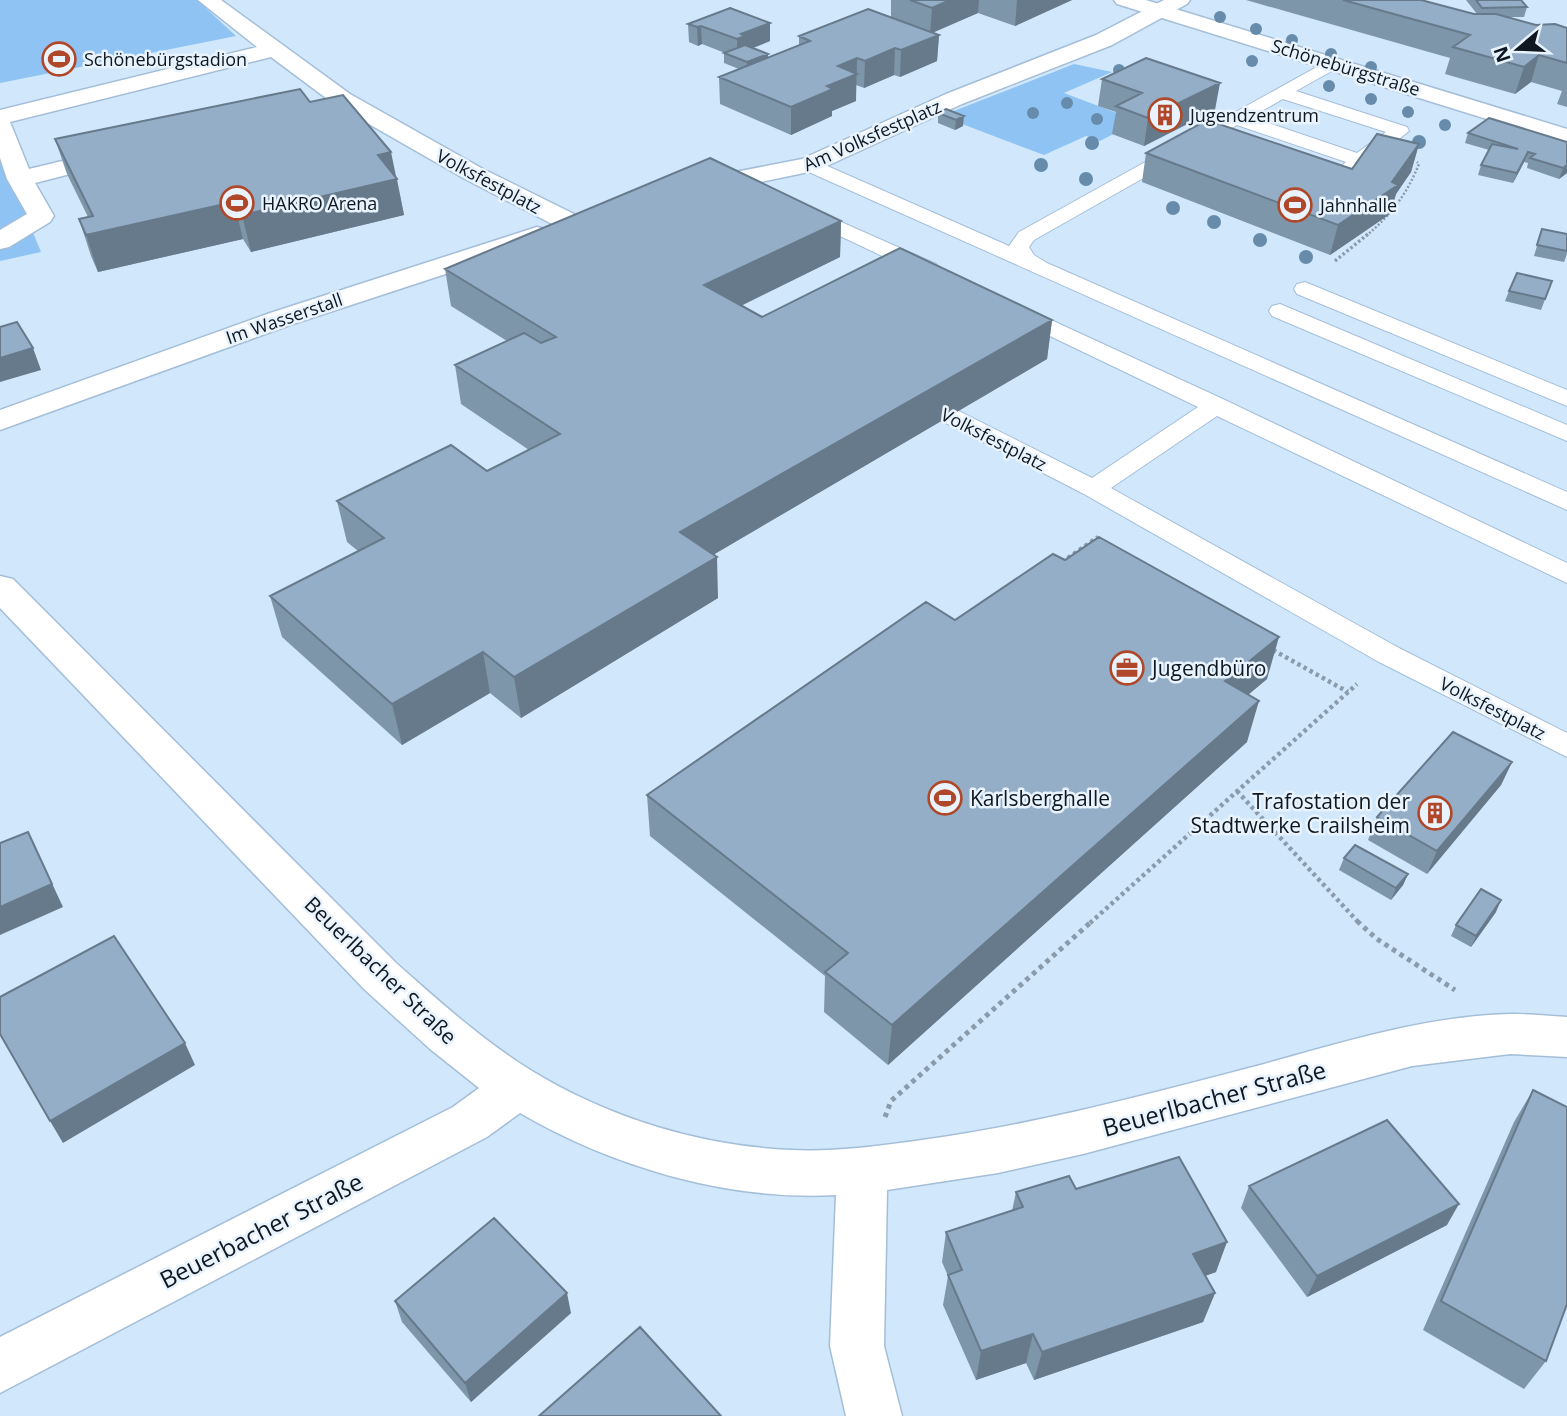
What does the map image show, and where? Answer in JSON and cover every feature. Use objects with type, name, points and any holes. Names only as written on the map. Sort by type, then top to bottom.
[{"type":"street","name":"Volksfestplatz","points":[[208,0],[272,50],[342,99],[474,174],[588,225]]},
{"type":"street","name":"Schönebürgstraße","points":[[1124,0],[1171,5],[1333,63],[1567,137]]},
{"type":"street","name":"Am Volksfestplatz","points":[[670,195],[809,165],[954,99],[1093,44],[1171,5]]},
{"type":"street","points":[[0,117],[272,50]]},
{"type":"street","points":[[315,106],[342,99]]},
{"type":"street","points":[[0,125],[20,179],[41,216],[0,241]]},
{"type":"street","points":[[20,179],[140,149]]},
{"type":"street","name":"Im Wasserstall","points":[[0,421],[244,332],[588,225]]},
{"type":"street","name":"Beuerlbacher Straße","points":[[0,587],[380,976],[443,1033],[518,1087],[580,1120],[664,1151],[731,1166],[793,1173],[862,1170],[954,1159],[1067,1137],[1377,1055],[1510,1034],[1567,1037]]},
{"type":"street","name":"Beuerbacher Straße","points":[[0,1366],[470,1122],[518,1087]]},
{"type":"street","points":[[862,1170],[857,1346],[874,1416]]},
{"type":"lane","points":[[1042,269],[1026,259],[1019,247],[1026,236],[1333,63]]},
{"type":"lane","points":[[1281,92],[1400,131],[1359,160],[1334,182],[1294,168]]},
{"type":"lane","points":[[1236,118],[1359,160]]},
{"type":"lane","points":[[1203,136],[1229,145]]},
{"type":"lane","points":[[809,165],[1567,502]]},
{"type":"lane","points":[[735,179],[948,279]]},
{"type":"lane","points":[[1305,289],[1567,399]]},
{"type":"lane","points":[[998,302],[1567,574]]},
{"type":"lane","points":[[1280,311],[1567,434]]},
{"type":"lane","name":"Volksfestplatz","points":[[894,388],[1093,489],[1389,655],[1567,746]]},
{"type":"lane","points":[[1093,489],[1217,405]]},
{"type":"path","points":[[1305,289],[1393,214],[1411,189],[1419,164],[1408,158]]},
{"type":"path","points":[[1054,568],[1133,512]]},
{"type":"path","points":[[1087,545],[1099,551]]},
{"type":"path","points":[[1270,648],[1348,692]]},
{"type":"path","points":[[862,1170],[891,1101],[1389,655]]},
{"type":"path","points":[[1237,792],[1346,911],[1377,939],[1449,985],[1510,1034]]},
{"type":"shaded area","name":"Schönebürgstadion","points":[[0,0],[197,0],[236,36],[0,83]]},
{"type":"shaded area","points":[[1074,64],[1112,72],[1064,93],[1138,121],[1100,141],[1086,136],[1044,155],[941,116]]},
{"type":"shaded area","points":[[0,153],[41,252],[0,261]]},
{"type":"building","points":[[910,0],[950,0],[932,8]]},
{"type":"building","points":[[1343,0],[1421,0],[1474,14],[1496,14],[1536,25],[1555,24],[1567,28],[1567,63],[1539,55],[1524,67],[1453,47],[1470,35]]},
{"type":"building","points":[[1476,0],[1521,0],[1527,7],[1482,8]]},
{"type":"building","points":[[730,8],[770,23],[741,34],[745,36],[737,39],[688,24]]},
{"type":"building","points":[[868,9],[939,35],[901,50],[895,48],[865,61],[857,58],[838,66],[857,74],[827,86],[833,89],[791,107],[719,77],[810,41],[799,36]]},
{"type":"building","points":[[745,45],[768,54],[747,62],[724,53]]},
{"type":"building","points":[[1146,58],[1220,83],[1148,118],[1116,106],[1142,93],[1102,79]]},
{"type":"building","name":"HAKRO Arena","points":[[300,89],[310,102],[343,95],[391,152],[378,155],[397,179],[242,215],[234,202],[86,235],[79,219],[93,216],[55,139]]},
{"type":"building","points":[[946,109],[964,116],[956,120],[938,113]]},
{"type":"building","points":[[1489,118],[1567,142],[1567,165],[1563,168],[1530,158],[1535,154],[1528,152],[1517,173],[1481,165],[1492,144],[1518,149],[1468,133]]},
{"type":"building","points":[[1207,120],[1352,169],[1377,134],[1419,144],[1392,182],[1398,185],[1338,225],[1146,153]]},
{"type":"building","points":[[710,158],[841,221],[704,285],[762,317],[900,248],[1052,320],[680,532],[717,557],[514,677],[483,652],[392,704],[270,596],[384,538],[337,501],[451,445],[487,471],[560,434],[455,365],[524,333],[541,343],[556,337],[445,269]]},
{"type":"building","points":[[1542,229],[1567,234],[1567,251],[1537,245]]},
{"type":"building","points":[[1517,273],[1552,281],[1545,299],[1509,291]]},
{"type":"building","points":[[17,322],[33,348],[0,358],[0,327]]},
{"type":"building","name":"Karlsberghalle","points":[[1099,537],[1279,637],[1225,681],[1259,701],[892,1025],[825,972],[848,953],[647,795],[926,602],[955,620],[1053,554],[1065,560]]},
{"type":"building","name":"Trafostation der Stadtwerke Crailsheim","points":[[1453,732],[1512,762],[1437,851],[1377,817]]},
{"type":"building","points":[[28,832],[52,884],[0,907],[0,843]]},
{"type":"building","points":[[1355,845],[1408,874],[1396,888],[1344,858]]},
{"type":"building","points":[[1481,889],[1501,900],[1476,936],[1456,925]]},
{"type":"building","points":[[114,936],[185,1043],[50,1121],[0,1034],[0,997]]},
{"type":"building","points":[[1533,1090],[1567,1107],[1567,1304],[1546,1361],[1441,1301]]},
{"type":"building","points":[[1387,1120],[1459,1204],[1317,1276],[1249,1186]]},
{"type":"building","points":[[1179,1157],[1227,1242],[1193,1254],[1215,1293],[1042,1352],[1033,1334],[981,1351],[948,1275],[962,1270],[946,1232],[1023,1207],[1016,1192],[1069,1176],[1076,1189]]},
{"type":"building","points":[[494,1218],[567,1293],[465,1383],[395,1301]]},
{"type":"building","points":[[640,1327],[721,1416],[539,1416]]},
{"type":"place","name":"Schönebürgstadion","points":[[59,59]]},
{"type":"place","name":"Jugendzentrum","points":[[1165,115]]},
{"type":"place","name":"HAKRO Arena","points":[[237,203]]},
{"type":"place","name":"Jahnhalle","points":[[1295,205]]},
{"type":"place","name":"Jugendbüro","points":[[1127,668]]},
{"type":"place","name":"Karlsberghalle","points":[[945,798]]},
{"type":"place","name":"Trafostation der Stadtwerke Crailsheim","points":[[1435,813]]}]
